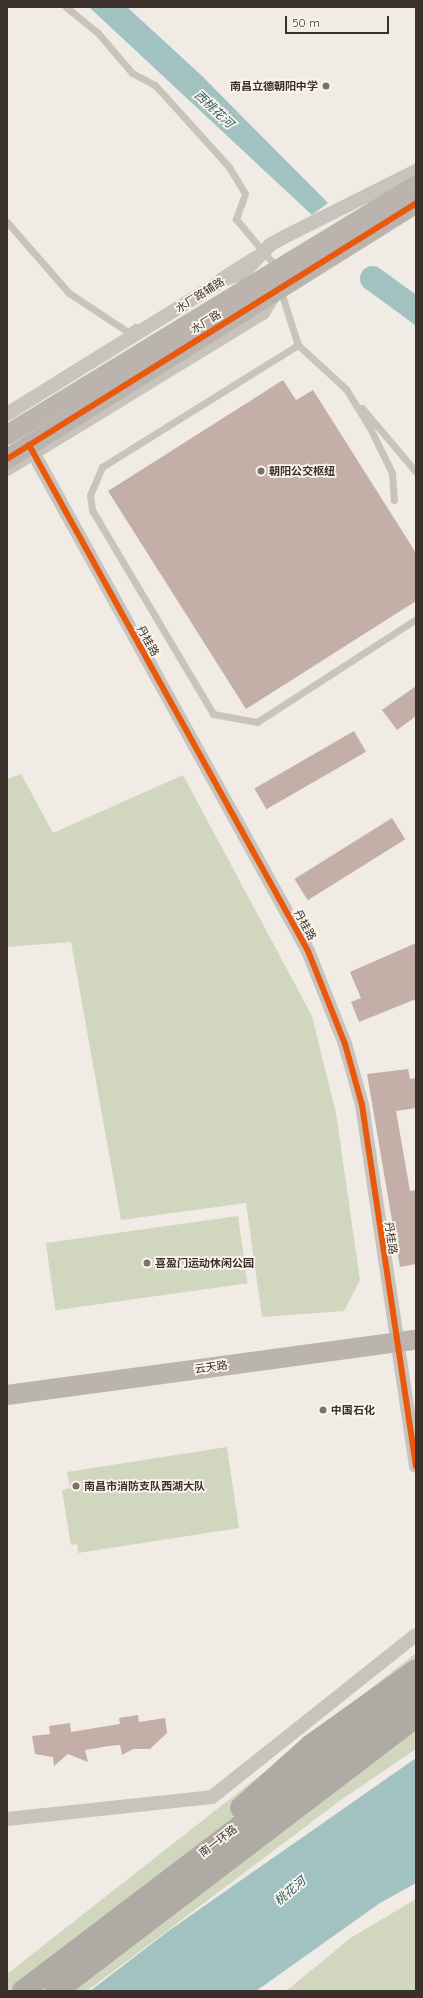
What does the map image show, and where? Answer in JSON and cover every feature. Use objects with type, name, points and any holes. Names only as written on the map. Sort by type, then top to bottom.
[{"type":"highway","points":[[129,1910],[310,1746],[416,1670]]},
{"type":"highway","name":"南一环路","points":[[23,1991],[416,1693]]},
{"type":"highway","name":"南一环路","points":[[56,1991],[416,1717]]},
{"type":"street","name":"水厂路辅路","points":[[7,414],[225,279],[243,273],[268,257],[270,246],[284,237],[416,171]]},
{"type":"street","name":"水厂路","points":[[7,435],[268,257],[416,185]]},
{"type":"street","name":"水厂路","points":[[7,459],[32,450],[279,287],[416,203]]},
{"type":"street","points":[[7,470],[32,450]]},
{"type":"street","name":"丹桂路","points":[[32,450],[308,951],[345,1044],[362,1105],[396,1342],[416,1466]]},
{"type":"street","name":"云天路","points":[[7,1395],[416,1340]]},
{"type":"street","points":[[7,1819],[212,1796],[416,1635]]},
{"type":"lane","points":[[7,222],[69,293],[128,332],[268,257],[236,219],[245,194],[229,167],[155,85],[132,73],[98,33],[66,7]]},
{"type":"lane","points":[[279,287],[298,345],[346,390],[416,472]]},
{"type":"lane","points":[[298,345],[102,467],[90,495],[92,510],[213,714],[256,722],[416,619]]},
{"type":"lane","points":[[346,390],[392,473],[394,500]]},
{"type":"green space","points":[[21,774],[53,833],[183,775],[312,1016],[336,1113],[360,1280],[344,1311],[262,1317],[246,1203],[121,1220],[71,942],[7,947],[7,779]]},
{"type":"green space","name":"喜盈门运动休闲公园","points":[[238,1216],[247,1283],[55,1310],[46,1243]]},
{"type":"green space","points":[[227,1447],[239,1528],[78,1553],[77,1544],[71,1545],[62,1490],[70,1488],[67,1472]]},
{"type":"green space","points":[[416,1653],[416,1749],[341,1800],[87,1991],[7,1991],[7,1974]]},
{"type":"green space","points":[[416,1899],[416,1991],[286,1991],[352,1937]]},
{"type":"water","points":[[89,7],[127,7],[201,75],[328,203],[312,215]]},
{"type":"water","points":[[383,276],[416,297],[416,326],[367,287]]},
{"type":"water","name":"桃花河","points":[[416,1758],[416,1883],[380,1903],[256,1991],[90,1991],[167,1932]]},
{"type":"building","points":[[283,380],[296,400],[313,390],[416,553],[416,601],[246,709],[108,491]]},
{"type":"building","points":[[416,686],[416,716],[397,730],[382,710]]},
{"type":"building","points":[[354,731],[366,752],[266,809],[254,788]]},
{"type":"building","points":[[392,818],[405,839],[308,900],[294,879]]},
{"type":"building","points":[[416,943],[416,999],[359,1022],[351,1002],[361,998],[350,972]]},
{"type":"building","points":[[408,1069],[410,1079],[416,1078],[416,1108],[396,1111],[410,1191],[416,1190],[416,1264],[400,1267],[367,1074]]},
{"type":"building","points":[[138,1715],[139,1722],[165,1718],[167,1733],[150,1749],[133,1749],[122,1755],[120,1745],[85,1750],[88,1762],[68,1754],[54,1766],[53,1757],[35,1754],[32,1736],[50,1734],[49,1726],[70,1723],[71,1732],[120,1724],[119,1718]]},
{"type":"waterway","name":"西桃花河","points":[[372,278],[416,310]]},
{"type":"cycle path","points":[[7,459],[416,203]]},
{"type":"cycle path","points":[[29,445],[308,951],[345,1044],[362,1105],[416,1466]]},
{"type":"place","name":"南昌立德朝阳中学","points":[[326,86]]},
{"type":"place","name":"朝阳公交枢纽","points":[[261,471]]},
{"type":"place","name":"喜盈门运动休闲公园","points":[[147,1263]]},
{"type":"place","name":"中国石化","points":[[323,1410]]},
{"type":"place","name":"南昌市消防支队西湖大队","points":[[76,1486]]}]
